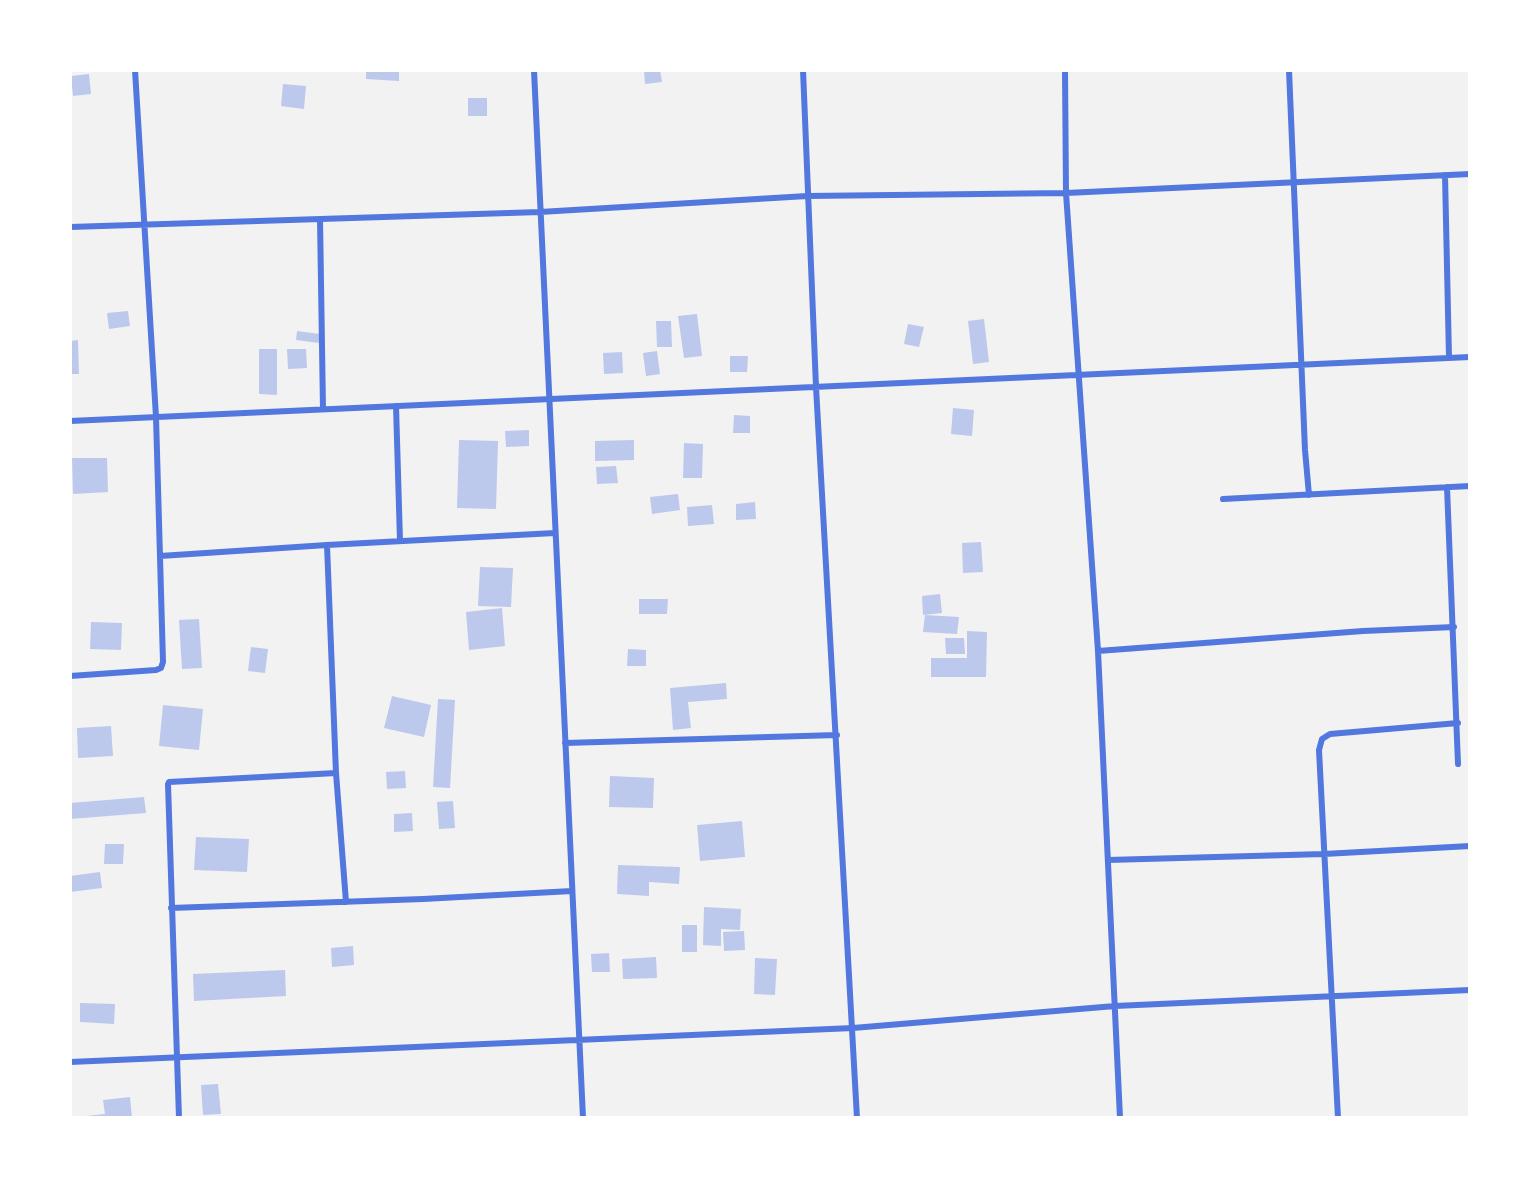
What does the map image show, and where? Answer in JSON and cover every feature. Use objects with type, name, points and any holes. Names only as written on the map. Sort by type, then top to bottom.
[{"type":"street","points":[[70,676],[156,670],[161,668],[163,662],[156,417],[135,70]]},
{"type":"street","points":[[534,70],[583,1118]]},
{"type":"street","points":[[803,70],[816,387],[857,1118]]},
{"type":"street","points":[[1065,70],[1066,193],[1098,651],[1120,1118]]},
{"type":"street","points":[[1289,70],[1309,495]]},
{"type":"street","points":[[70,227],[540,212],[807,196],[1066,193],[1470,174]]},
{"type":"street","points":[[1444,175],[1449,358]]},
{"type":"street","points":[[320,219],[323,409]]},
{"type":"street","points":[[70,421],[1470,357]]},
{"type":"street","points":[[396,406],[400,541]]},
{"type":"street","points":[[1223,499],[1470,486]]},
{"type":"street","points":[[1447,487],[1458,764]]},
{"type":"street","points":[[160,556],[555,533]]},
{"type":"street","points":[[327,545],[336,773],[346,902]]},
{"type":"street","points":[[1098,651],[1363,631],[1454,627]]},
{"type":"street","points":[[1338,1118],[1319,750],[1322,739],[1330,734],[1458,723]]},
{"type":"street","points":[[565,743],[837,735]]},
{"type":"street","points":[[179,1118],[169,782],[336,773]]},
{"type":"street","points":[[1108,860],[1324,854],[1470,846]]},
{"type":"street","points":[[171,908],[572,891]]},
{"type":"street","points":[[70,1062],[853,1028],[1115,1006],[1470,990]]},
{"type":"building","points":[[366,70],[399,70],[399,81],[366,79]]},
{"type":"building","points":[[644,70],[660,70],[662,82],[645,84]]},
{"type":"building","points":[[89,74],[91,94],[73,96],[71,76]]},
{"type":"building","points":[[283,84],[306,86],[304,109],[281,106]]},
{"type":"building","points":[[468,98],[487,98],[487,116],[468,116]]},
{"type":"building","points":[[128,311],[130,326],[109,329],[107,313]]},
{"type":"building","points":[[697,314],[702,356],[684,358],[678,316]]},
{"type":"building","points":[[984,319],[989,362],[973,364],[968,321]]},
{"type":"building","points":[[656,321],[671,321],[672,347],[657,347]]},
{"type":"building","points":[[908,324],[924,327],[919,347],[904,344]]},
{"type":"building","points":[[297,331],[320,334],[319,343],[296,340]]},
{"type":"building","points":[[78,340],[79,374],[70,374],[70,341]]},
{"type":"building","points":[[259,349],[277,349],[277,395],[259,394]]},
{"type":"building","points":[[287,349],[306,349],[307,368],[288,369]]},
{"type":"building","points":[[657,351],[660,374],[646,376],[643,353]]},
{"type":"building","points":[[622,352],[623,373],[604,374],[603,353]]},
{"type":"building","points":[[730,356],[748,356],[747,372],[730,372]]},
{"type":"building","points":[[953,408],[974,410],[972,436],[951,434]]},
{"type":"building","points":[[734,415],[750,416],[750,433],[733,433]]},
{"type":"building","points":[[529,430],[529,446],[506,447],[505,431]]},
{"type":"building","points":[[459,440],[498,441],[496,509],[457,508]]},
{"type":"building","points":[[634,440],[634,460],[595,461],[595,441]]},
{"type":"building","points":[[684,443],[703,444],[702,478],[683,478]]},
{"type":"building","points":[[72,458],[107,458],[108,492],[73,494]]},
{"type":"building","points":[[616,466],[618,483],[597,484],[596,467]]},
{"type":"building","points":[[678,494],[680,510],[652,514],[650,497]]},
{"type":"building","points":[[755,502],[756,519],[736,520],[736,504]]},
{"type":"building","points":[[712,505],[714,524],[688,526],[687,507]]},
{"type":"building","points":[[981,542],[983,572],[963,573],[962,543]]},
{"type":"building","points":[[480,567],[513,568],[511,607],[478,606]]},
{"type":"building","points":[[940,594],[942,613],[923,615],[922,596]]},
{"type":"building","points":[[639,599],[668,599],[667,614],[639,614]]},
{"type":"building","points":[[502,608],[505,646],[469,650],[466,612]]},
{"type":"building","points":[[925,615],[959,617],[957,634],[923,632]]},
{"type":"building","points":[[199,619],[202,668],[182,669],[179,620]]},
{"type":"building","points":[[91,622],[122,623],[121,650],[90,649]]},
{"type":"building","points":[[967,631],[987,632],[986,677],[931,677],[931,658],[967,658]]},
{"type":"building","points":[[945,638],[964,638],[965,654],[946,654]]},
{"type":"building","points":[[251,647],[268,649],[265,673],[248,671]]},
{"type":"building","points":[[628,649],[646,650],[646,666],[627,666]]},
{"type":"building","points":[[726,683],[727,699],[688,702],[691,728],[673,730],[670,688]]},
{"type":"building","points":[[392,696],[431,705],[424,737],[384,728]]},
{"type":"building","points":[[438,699],[455,700],[450,788],[433,787]]},
{"type":"building","points":[[163,705],[203,709],[199,750],[159,746]]},
{"type":"building","points":[[111,726],[113,756],[78,758],[77,728]]},
{"type":"building","points":[[405,771],[406,788],[387,789],[386,772]]},
{"type":"building","points":[[610,776],[654,778],[653,808],[609,807]]},
{"type":"building","points":[[144,797],[146,813],[70,819],[70,803]]},
{"type":"building","points":[[453,801],[455,828],[439,829],[437,802]]},
{"type":"building","points":[[412,813],[413,831],[394,832],[394,814]]},
{"type":"building","points":[[742,821],[745,857],[700,861],[697,825]]},
{"type":"building","points":[[196,837],[249,839],[247,872],[194,870]]},
{"type":"building","points":[[105,844],[124,844],[123,864],[104,864]]},
{"type":"building","points":[[618,865],[680,867],[679,884],[649,882],[649,896],[617,894]]},
{"type":"building","points":[[100,872],[102,888],[70,892],[70,876]]},
{"type":"building","points":[[704,907],[741,909],[740,930],[721,929],[721,946],[703,945]]},
{"type":"building","points":[[682,925],[697,925],[697,952],[682,952]]},
{"type":"building","points":[[744,931],[745,950],[724,951],[723,932]]},
{"type":"building","points":[[353,946],[354,965],[332,967],[331,948]]},
{"type":"building","points":[[609,953],[610,972],[592,972],[591,954]]},
{"type":"building","points":[[656,957],[657,978],[623,979],[622,959]]},
{"type":"building","points":[[755,958],[777,959],[775,995],[754,994]]},
{"type":"building","points":[[285,970],[286,996],[194,1001],[193,974]]},
{"type":"building","points":[[80,1003],[115,1004],[114,1024],[80,1022]]},
{"type":"building","points":[[218,1084],[221,1114],[203,1115],[201,1085]]},
{"type":"building","points":[[130,1097],[132,1118],[86,1118],[86,1116],[105,1114],[103,1100]]}]
